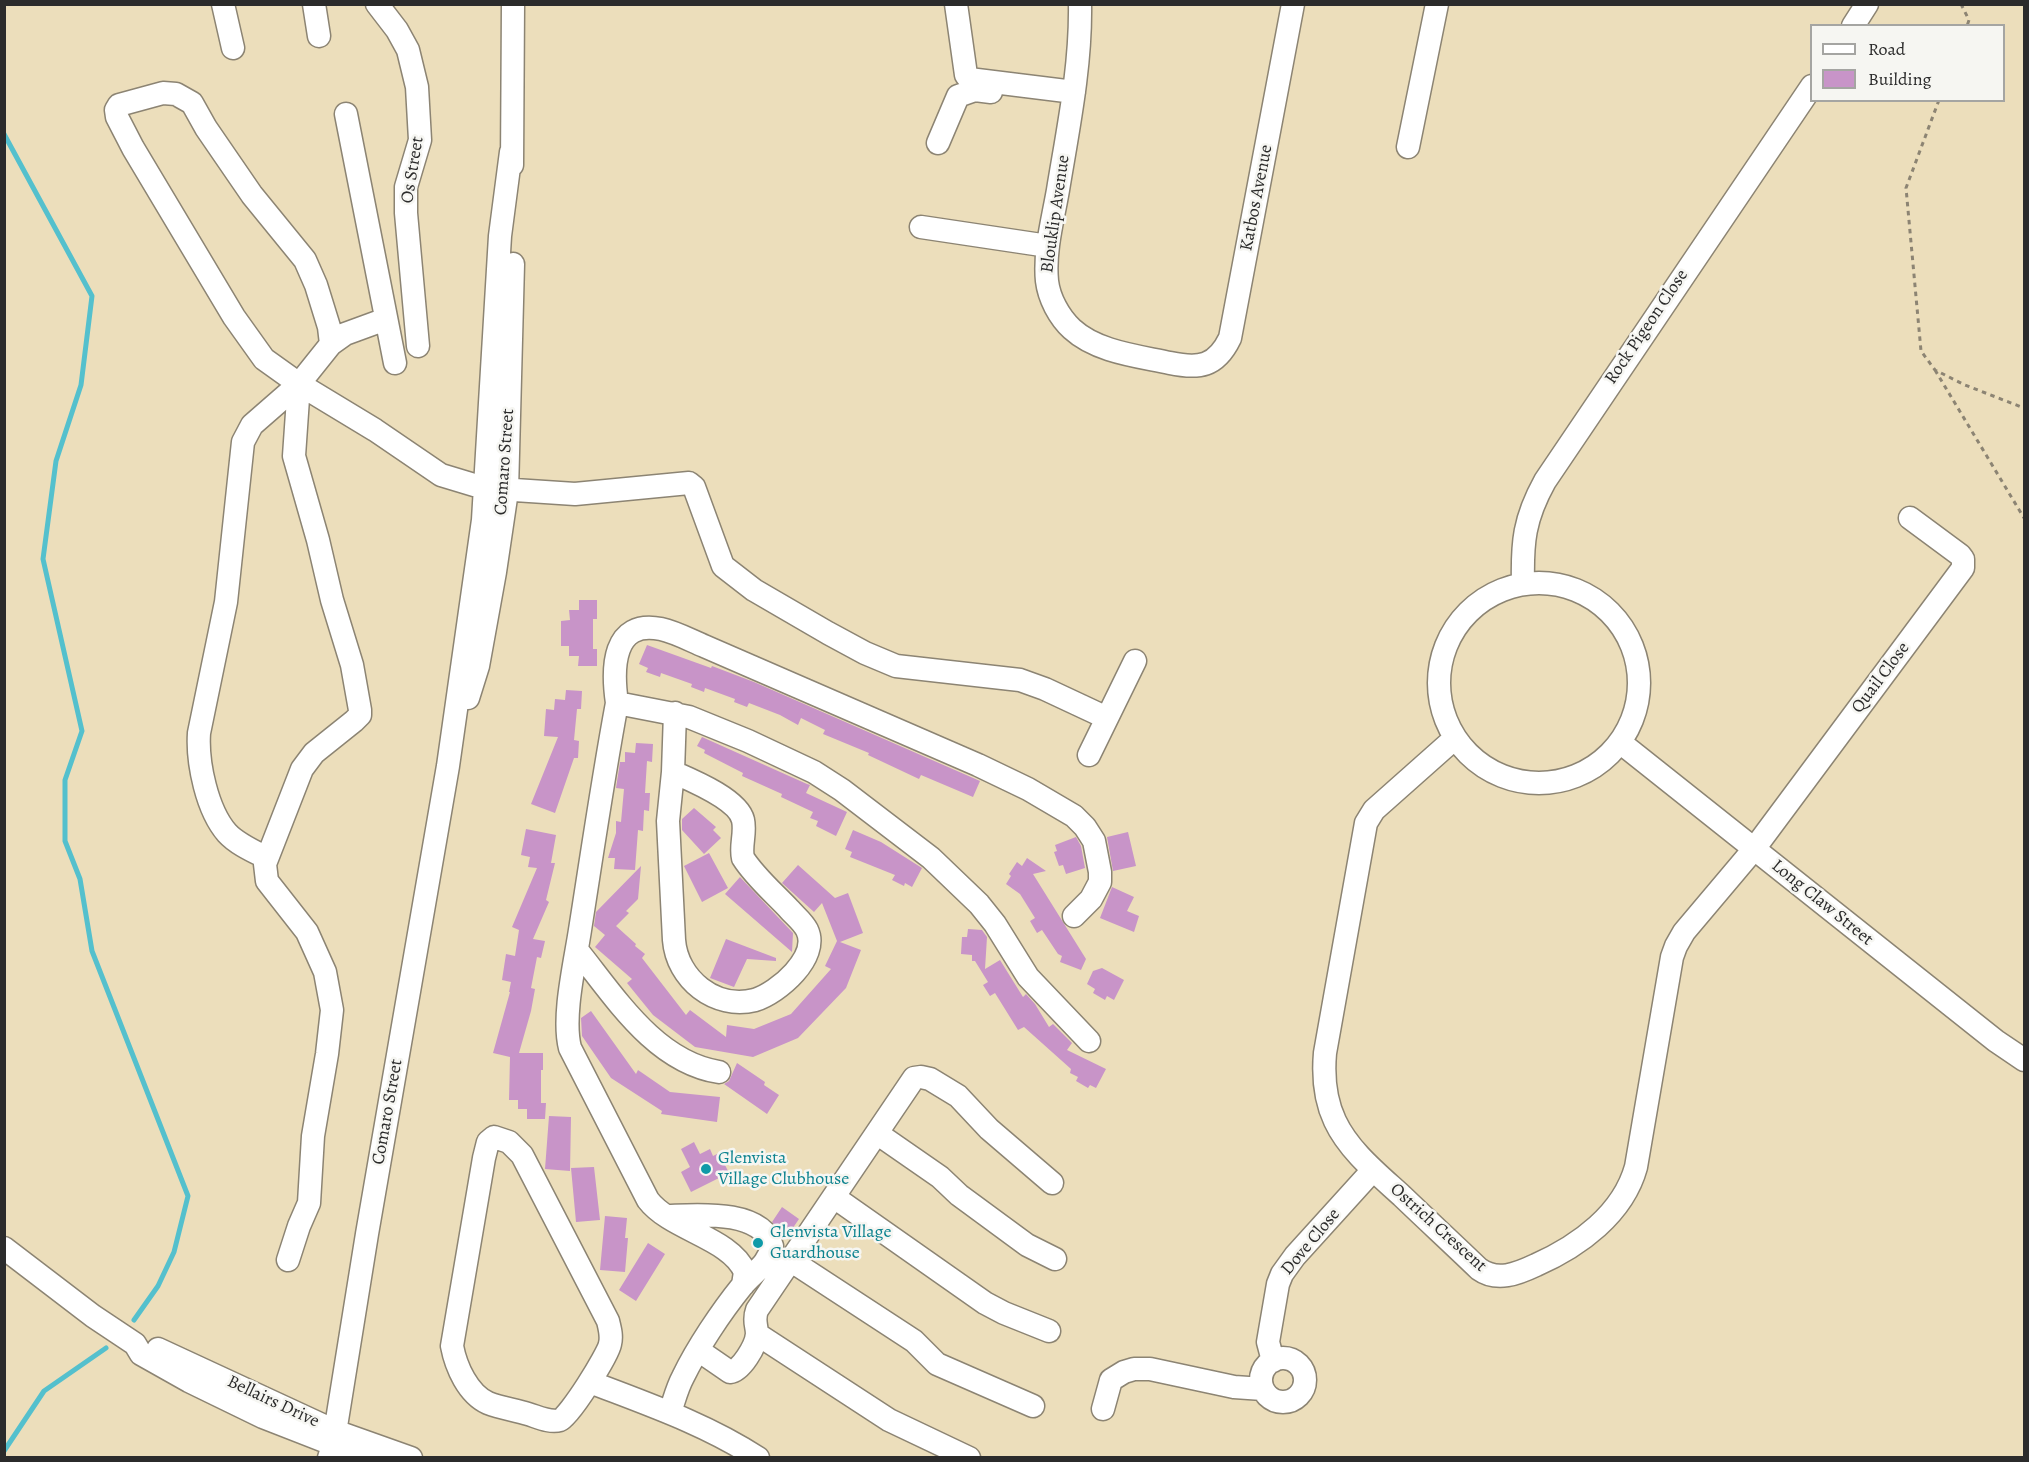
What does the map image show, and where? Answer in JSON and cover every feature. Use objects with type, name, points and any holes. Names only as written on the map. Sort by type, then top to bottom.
[{"type":"street","points":[[224,4],[233,48]]},
{"type":"street","points":[[314,4],[320,36]]},
{"type":"street","name":"Os Street","points":[[377,4],[397,30],[408,50],[417,87],[420,140],[406,187],[406,213],[418,346]]},
{"type":"street","name":"Comaro Street","points":[[448,766],[478,666],[507,491],[515,228],[511,152],[513,4]]},
{"type":"street","points":[[956,4],[966,75],[969,80],[1073,97]]},
{"type":"street","name":"Blouklip Avenue","points":[[1080,4],[1073,97],[1048,246],[1047,280],[1050,295],[1062,317],[1073,330],[1090,341],[1189,367]]},
{"type":"street","name":"Katbos Avenue","points":[[1189,367],[1202,365],[1215,359],[1221,354],[1230,338],[1293,4]]},
{"type":"street","points":[[1408,147],[1437,4]]},
{"type":"street","points":[[1854,24],[1867,4]]},
{"type":"street","name":"Rock Pigeon Close","points":[[1523,584],[1522,543],[1534,502],[1545,481],[1810,89]]},
{"type":"street","points":[[938,143],[958,96],[965,92],[975,90],[1073,97]]},
{"type":"street","points":[[331,345],[329,327],[316,285],[304,261],[252,195],[206,128],[192,103],[176,94],[163,93],[118,106],[117,117],[133,147],[234,317],[264,359],[441,475],[484,488],[575,494],[689,483],[694,487],[723,566],[754,590],[828,633],[865,653],[896,666],[1014,679],[1045,689],[1107,718]]},
{"type":"street","points":[[345,114],[395,363]]},
{"type":"street","name":"Comaro Street","points":[[332,1445],[448,766],[478,565],[500,236],[511,152]]},
{"type":"street","points":[[921,227],[1048,246]]},
{"type":"street","points":[[267,858],[239,843],[218,821],[207,795],[198,743],[228,592],[243,442],[252,425],[299,384],[331,345],[345,334],[386,319]]},
{"type":"street","points":[[288,1260],[309,1203],[313,1136],[332,1014],[325,972],[303,925],[267,881],[265,873],[267,858],[305,764],[314,753],[354,721],[360,712],[352,665],[332,600],[294,456],[299,384]]},
{"type":"street","name":"Quail Close","points":[[1754,849],[1963,568],[1963,559],[1960,555],[1910,518]]},
{"type":"street","points":[[1549,583],[1575,589],[1599,602],[1618,620],[1632,642],[1639,668],[1640,694],[1634,720],[1621,743],[1598,766],[1569,780],[1537,784],[1505,778],[1486,768],[1477,763],[1454,739],[1441,708],[1438,675],[1446,642],[1465,615],[1491,594],[1523,584],[1549,583]]},
{"type":"street","points":[[743,1285],[746,1272],[736,1257],[653,1208],[570,1048],[567,1024],[577,950],[617,702],[614,685],[615,665],[617,651],[628,634],[636,629],[647,627],[662,629],[978,765],[1028,789],[1074,816],[1090,834],[1098,851],[1100,882],[1091,899],[1074,916]]},
{"type":"street","points":[[1089,755],[1135,661]]},
{"type":"street","points":[[617,702],[675,713],[748,741],[821,776],[931,858],[986,911],[1028,977],[1089,1041]]},
{"type":"street","points":[[673,772],[705,787],[737,810],[744,823],[743,858],[807,930],[810,946],[807,956],[779,987],[765,996],[742,1001],[709,994],[688,978],[677,959],[668,821],[673,772],[675,713]]},
{"type":"street","name":"Ostrich Crescent","points":[[1454,739],[1368,817],[1325,1053],[1324,1072],[1328,1103],[1342,1133],[1373,1170],[1479,1269],[1490,1275],[1509,1275],[1565,1252],[1599,1224],[1620,1199],[1635,1173],[1672,957],[1676,946],[1684,932],[1754,849]]},
{"type":"street","name":"Long Claw Street","points":[[1621,743],[1978,1027],[2025,1060]]},
{"type":"street","points":[[577,950],[636,1022],[660,1044],[693,1066],[719,1072]]},
{"type":"street","points":[[698,1350],[726,1370],[734,1372],[743,1365],[757,1334],[754,1322],[757,1310],[912,1081],[917,1077],[926,1078],[958,1096],[989,1129],[1052,1183]]},
{"type":"street","points":[[878,1134],[940,1177],[959,1195],[1027,1245],[1055,1259]]},
{"type":"street","points":[[494,1137],[509,1142],[522,1155],[608,1321],[610,1345],[590,1382],[563,1418],[548,1420],[486,1402],[467,1383],[456,1364],[452,1346],[484,1158],[488,1142],[494,1137]]},
{"type":"street","name":"Dove Close","points":[[1263,1389],[1262,1373],[1273,1361],[1268,1342],[1278,1284],[1282,1274],[1295,1256],[1373,1170]]},
{"type":"street","points":[[834,1197],[985,1303],[1049,1331]]},
{"type":"street","points":[[668,1216],[727,1216],[743,1220],[764,1233],[772,1244],[772,1250],[758,1272],[743,1285],[698,1350],[682,1379],[670,1412]]},
{"type":"street","name":"Bellairs Drive","points":[[4,1248],[136,1346],[141,1354],[189,1381],[263,1417],[368,1458]]},
{"type":"street","points":[[790,1260],[914,1341],[937,1364],[1033,1406]]},
{"type":"street","points":[[757,1334],[889,1420],[969,1458]]},
{"type":"street","points":[[1103,1409],[1111,1380],[1134,1369],[1150,1370],[1234,1387],[1263,1389],[1274,1400],[1285,1402],[1299,1394],[1304,1384],[1304,1374],[1298,1364],[1283,1358],[1273,1361]]},
{"type":"street","points":[[590,1382],[670,1412],[709,1430],[758,1458]]},
{"type":"street","name":"Bellairs Drive","points":[[332,1445],[411,1458]]},
{"type":"path","points":[[1961,4],[1969,20],[1968,24]]},
{"type":"path","points":[[1938,102],[1906,188],[1921,351],[1935,370],[2025,518]]},
{"type":"path","points":[[1935,370],[1965,386],[2025,408]]},
{"type":"building","points":[[579,600],[597,600],[597,619],[593,619],[593,649],[597,649],[597,666],[578,666],[579,656],[569,656],[569,646],[561,646],[561,621],[570,620],[569,610],[579,610]]},
{"type":"building","points":[[647,645],[754,682],[980,781],[973,797],[921,775],[919,779],[868,755],[869,753],[823,734],[825,730],[801,718],[798,725],[749,703],[747,707],[734,702],[735,699],[705,688],[704,692],[691,687],[692,684],[661,673],[660,677],[646,672],[648,668],[639,664]]},
{"type":"building","points":[[566,690],[582,691],[581,709],[577,709],[574,740],[579,741],[578,758],[574,758],[555,813],[531,804],[558,737],[544,736],[546,709],[554,710],[555,699],[565,700]]},
{"type":"building","points":[[702,737],[810,785],[806,793],[847,812],[836,836],[816,826],[818,821],[810,818],[813,812],[781,797],[782,794],[742,776],[743,773],[704,753],[705,750],[697,746]]},
{"type":"building","points":[[636,743],[653,744],[652,762],[647,761],[645,793],[650,793],[649,811],[644,810],[643,831],[638,830],[635,870],[614,869],[615,858],[608,858],[616,833],[616,821],[621,822],[624,789],[616,788],[620,762],[625,762],[625,752],[635,753]]},
{"type":"building","points":[[694,808],[716,827],[713,830],[721,838],[704,854],[682,830],[682,819]]},
{"type":"building","points":[[526,829],[556,835],[551,863],[555,863],[546,900],[549,902],[533,939],[545,941],[541,958],[537,957],[531,988],[535,989],[531,1011],[519,1053],[543,1053],[541,1103],[546,1103],[545,1119],[527,1119],[527,1109],[518,1109],[518,1100],[509,1100],[510,1057],[493,1053],[510,992],[511,982],[502,980],[506,954],[515,956],[519,930],[512,927],[537,868],[528,867],[530,857],[521,855]]},
{"type":"building","points":[[853,830],[881,842],[922,868],[912,887],[892,880],[895,875],[850,857],[852,852],[845,849]]},
{"type":"building","points":[[1128,832],[1136,866],[1113,871],[1107,837]]},
{"type":"building","points":[[1076,837],[1081,846],[1085,868],[1066,874],[1063,865],[1059,866],[1054,852],[1057,851],[1055,845]]},
{"type":"building","points":[[709,853],[728,888],[702,902],[684,866]]},
{"type":"building","points":[[1027,858],[1046,871],[1033,874],[1086,959],[1081,970],[1060,962],[1062,956],[1058,954],[1042,930],[1037,933],[1030,921],[1035,918],[1020,894],[1006,884],[1017,862],[1022,866]]},
{"type":"building","points":[[798,865],[835,898],[848,893],[863,933],[840,942],[861,950],[846,988],[798,1038],[753,1057],[695,1047],[653,1015],[627,983],[632,979],[595,947],[605,935],[594,926],[596,912],[641,866],[638,899],[626,911],[629,913],[616,926],[645,954],[642,958],[686,1015],[690,1010],[726,1037],[727,1025],[754,1029],[791,1014],[831,969],[825,966],[837,941],[822,903],[814,912],[782,883]]},
{"type":"building","points":[[740,877],[793,933],[792,952],[725,894]]},
{"type":"building","points":[[1112,887],[1134,897],[1127,911],[1139,916],[1134,932],[1100,918]]},
{"type":"building","points":[[968,929],[982,930],[987,937],[985,969],[1000,960],[1023,997],[1026,994],[1035,1004],[1049,1027],[1053,1024],[1072,1043],[1067,1050],[1106,1069],[1096,1088],[1090,1085],[1088,1088],[1076,1081],[1078,1077],[1070,1073],[1071,1069],[1024,1027],[1018,1030],[995,993],[990,996],[983,985],[988,982],[975,961],[972,961],[972,955],[961,954],[962,937],[967,937]]},
{"type":"building","points":[[726,939],[776,958],[776,961],[747,959],[734,987],[710,978]]},
{"type":"building","points":[[1102,968],[1124,980],[1114,1000],[1107,996],[1105,1000],[1093,993],[1095,989],[1087,984],[1093,971]]},
{"type":"building","points":[[591,1011],[636,1074],[638,1070],[670,1092],[720,1097],[717,1122],[661,1114],[662,1111],[611,1078],[582,1036],[581,1018]]},
{"type":"building","points":[[737,1063],[765,1082],[764,1085],[779,1095],[767,1114],[724,1084],[729,1081]]},
{"type":"building","points":[[549,1116],[571,1117],[570,1171],[545,1169]]},
{"type":"building","name":"Glenvista Village Clubhouse","points":[[694,1142],[700,1154],[710,1149],[713,1156],[719,1153],[729,1173],[691,1192],[681,1172],[690,1167],[681,1149]]},
{"type":"building","points":[[594,1167],[600,1220],[576,1222],[571,1168]]},
{"type":"building","points":[[782,1207],[799,1219],[786,1238],[772,1222]]},
{"type":"building","points":[[605,1216],[627,1218],[625,1272],[600,1270]]},
{"type":"building","points":[[648,1243],[665,1254],[636,1301],[619,1290]]},
{"type":"waterway","points":[[4,134],[92,296],[81,385],[56,461],[43,559],[82,731],[65,780],[65,841],[80,879],[92,951],[188,1196],[174,1252],[158,1286],[134,1320]]},
{"type":"waterway","points":[[4,1451],[44,1391],[106,1348]]},
{"type":"place","name":"Glenvista Village Clubhouse","points":[[706,1169]]},
{"type":"place","name":"Glenvista Village Guardhouse","points":[[758,1243]]}]
